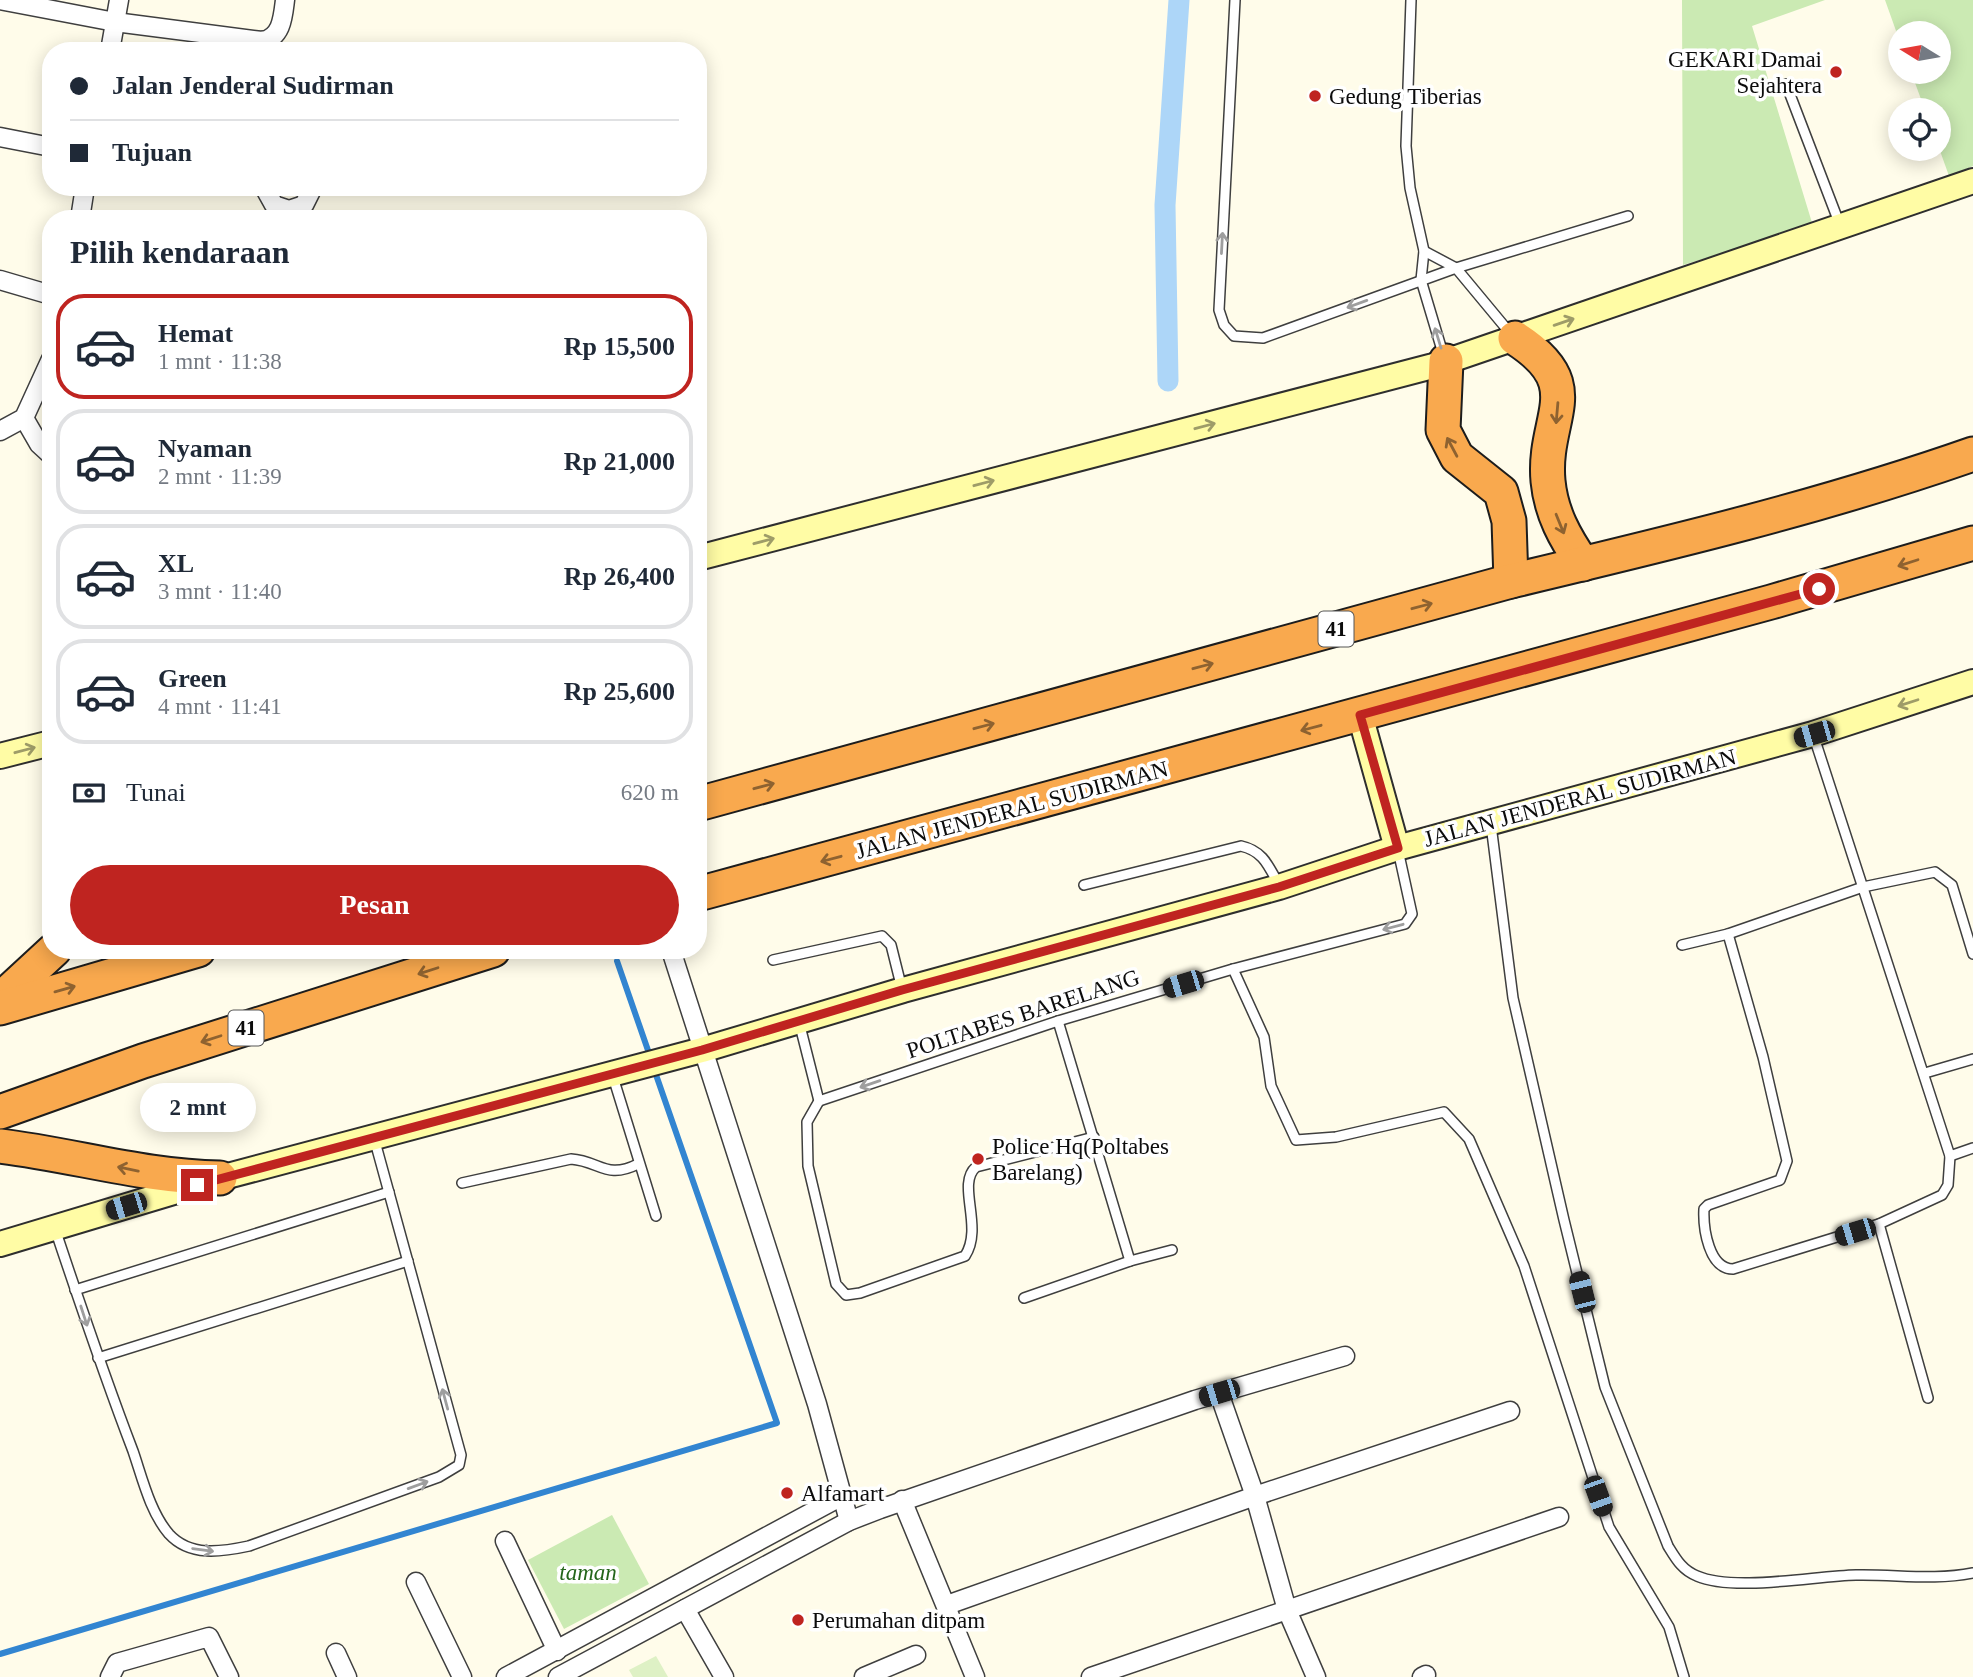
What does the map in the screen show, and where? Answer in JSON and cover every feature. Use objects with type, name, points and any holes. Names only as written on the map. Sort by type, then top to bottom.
[{"type":"highway","points":[[1515,338],[1542,358],[1556,383],[1558,407],[1548,478],[1558,521],[1583,564]]},
{"type":"highway","points":[[1446,362],[1441,407],[1443,430],[1457,457],[1501,492],[1510,521],[1511,581]]},
{"type":"highway","name":"41","points":[[707,802],[1511,581],[1866,489],[1973,454]]},
{"type":"highway","points":[[1501,492],[1548,478]]},
{"type":"highway","name":"JALAN JENDERAL SUDIRMAN","points":[[707,892],[1360,715],[1973,543]]},
{"type":"highway","points":[[0,1000],[44,959]]},
{"type":"highway","points":[[0,1008],[167,959]]},
{"type":"highway","name":"41","points":[[0,1112],[143,1061],[466,959]]},
{"type":"highway","points":[[0,1146],[48,1152],[147,1173],[220,1178]]},
{"type":"street","points":[[0,0],[115,22],[268,40],[279,30],[285,0]]},
{"type":"street","points":[[112,42],[119,0]]},
{"type":"street","points":[[0,137],[42,146]]},
{"type":"street","points":[[707,556],[1446,362],[1973,181]]},
{"type":"street","points":[[269,196],[274,205],[289,210],[304,205],[308,196]]},
{"type":"street","points":[[0,280],[42,292]]},
{"type":"street","points":[[0,432],[24,418],[42,379]]},
{"type":"street","points":[[24,418],[42,447]]},
{"type":"street","name":"JALAN JENDERAL SUDIRMAN","points":[[0,1244],[220,1178],[702,1050],[902,990],[1279,887],[1398,848],[1814,734],[1973,682]]},
{"type":"street","points":[[1360,715],[1398,848]]},
{"type":"street","points":[[0,756],[42,745]]},
{"type":"street","points":[[674,959],[813,1391],[849,1521]]},
{"type":"street","points":[[569,1674],[849,1521],[902,1500],[1219,1393],[1345,1356]]},
{"type":"street","points":[[1219,1393],[1255,1496],[1287,1610],[1316,1677]]},
{"type":"street","points":[[947,1605],[1255,1496],[1510,1411]]},
{"type":"street","points":[[506,1677],[842,1496]]},
{"type":"street","points":[[902,1500],[975,1677]]},
{"type":"street","points":[[1091,1677],[1559,1517]]},
{"type":"street","points":[[505,1541],[557,1651]]},
{"type":"street","points":[[416,1582],[462,1677]]},
{"type":"street","points":[[685,1609],[724,1677]]},
{"type":"street","points":[[110,1677],[117,1663],[209,1637],[229,1677]]},
{"type":"street","points":[[335,1653],[347,1677]]},
{"type":"street","points":[[864,1677],[916,1654]]},
{"type":"lane","points":[[1234,0],[1219,310],[1224,325],[1234,336],[1263,338],[1455,268],[1628,216]]},
{"type":"lane","points":[[1411,0],[1406,146],[1410,188],[1424,251],[1421,280],[1446,362]]},
{"type":"lane","points":[[1786,84],[1840,226]]},
{"type":"lane","points":[[1424,251],[1455,268],[1515,338]]},
{"type":"lane","points":[[1728,934],[1763,1058],[1787,1161],[1780,1180],[1708,1205],[1704,1209],[1706,1234],[1717,1264],[1725,1269],[1733,1269],[1880,1224],[1942,1195],[1948,1185],[1950,1156],[1814,734]]},
{"type":"lane","points":[[1491,823],[1513,998],[1602,1374],[1668,1546],[1679,1565],[1696,1576],[1724,1583],[1857,1575],[1930,1579],[1973,1573]]},
{"type":"lane","points":[[1084,885],[1241,846],[1256,849],[1265,858],[1279,887]]},
{"type":"lane","name":"POLTABES BARELANG","points":[[819,1101],[1058,1021],[1233,969],[1409,922],[1412,914],[1398,848]]},
{"type":"lane","points":[[1682,945],[1728,934],[1863,887],[1925,872],[1944,876],[1952,885],[1973,954]]},
{"type":"lane","points":[[773,960],[882,936],[891,945],[902,990]]},
{"type":"lane","points":[[1233,969],[1264,1037],[1271,1086],[1296,1140],[1336,1137],[1444,1112],[1469,1139],[1524,1266],[1609,1527],[1669,1627],[1684,1677]]},
{"type":"lane","points":[[798,1021],[819,1101],[807,1122],[808,1167],[836,1284],[846,1295],[860,1293],[965,1256],[973,1241],[968,1180],[976,1167],[1094,1137]]},
{"type":"lane","points":[[1058,1021],[1130,1261]]},
{"type":"lane","points":[[1925,1073],[1973,1059]]},
{"type":"lane","points":[[623,1069],[638,1164],[656,1216]]},
{"type":"lane","points":[[55,1228],[98,1358],[154,1508],[169,1535],[194,1551],[218,1552],[248,1546],[439,1477],[459,1465],[461,1455],[374,1136]]},
{"type":"lane","points":[[1950,1156],[1973,1148]]},
{"type":"lane","points":[[462,1183],[571,1159],[586,1161],[609,1172],[638,1164]]},
{"type":"lane","points":[[75,1290],[389,1192]]},
{"type":"lane","points":[[1880,1224],[1928,1398]]},
{"type":"lane","points":[[1024,1298],[1130,1261],[1172,1250]]},
{"type":"lane","points":[[98,1358],[408,1261]]},
{"type":"green space","points":[[1682,0],[1825,0],[1752,26],[1813,226],[1683,265]]},
{"type":"green space","points":[[1885,0],[1973,0],[1973,166],[1949,176],[1944,161],[1951,161],[1951,98],[1921,98],[1915,84],[1951,84],[1951,21],[1892,21]]},
{"type":"green space","name":"taman","points":[[612,1515],[649,1584],[564,1629],[528,1560]]},
{"type":"green space","points":[[656,1656],[668,1677],[633,1677],[629,1670]]},
{"type":"waterway","points":[[1168,381],[1165,205],[1179,0]]},
{"type":"waterway","points":[[617,961],[651,1059]]},
{"type":"waterway","points":[[0,1654],[777,1423],[654,1069]]},
{"type":"place","name":"GEKARI Damai Sejahtera","points":[[1836,72]]},
{"type":"place","name":"Gedung Tiberias","points":[[1315,96]]},
{"type":"place","name":"Police Hq(Poltabes Barelang)","points":[[978,1159]]},
{"type":"place","name":"Alfamart","points":[[787,1493]]},
{"type":"place","name":"Perumahan ditpam","points":[[798,1620]]},
{"type":"route","points":[[197,1185],[611,1072],[702,1050],[902,990],[1279,887],[1398,848],[1360,715],[1819,589]]}]
